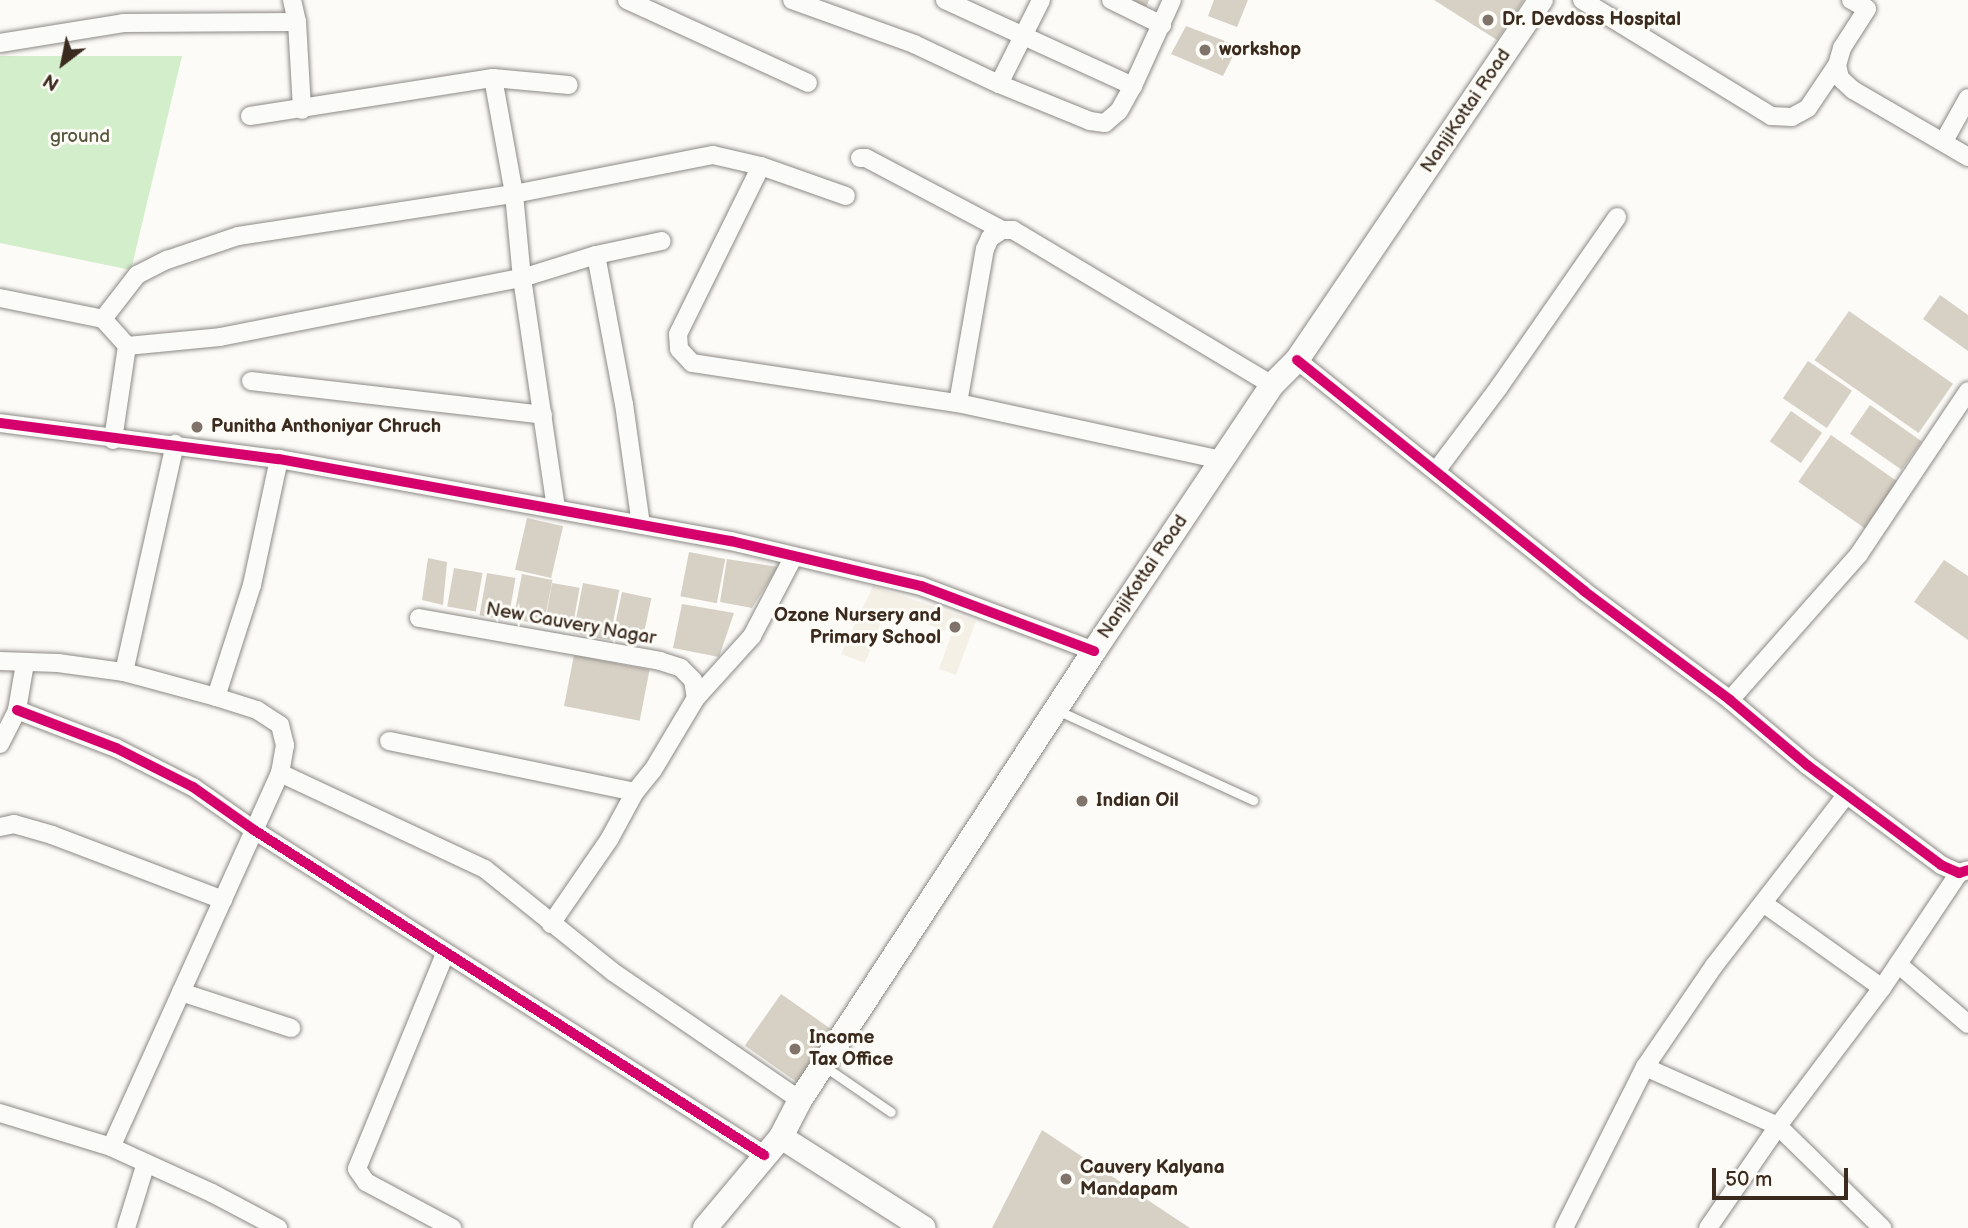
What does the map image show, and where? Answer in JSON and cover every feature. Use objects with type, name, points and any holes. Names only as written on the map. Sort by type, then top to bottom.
[{"type":"main road","name":"NanjiKottai Road","points":[[705,1228],[781,1137],[800,1100],[1094,651],[1272,385],[1297,360],[1541,0]]},
{"type":"main road","points":[[781,1137],[924,1228]]},
{"type":"street","points":[[292,0],[297,22],[302,110]]},
{"type":"street","points":[[627,0],[808,83]]},
{"type":"street","points":[[792,0],[832,7],[999,85],[1090,121],[1104,123],[1119,111],[1133,86],[1172,0]]},
{"type":"street","points":[[945,0],[1133,86]]},
{"type":"street","points":[[999,85],[1041,0]]},
{"type":"street","points":[[1111,0],[1162,24]]},
{"type":"street","points":[[1581,0],[1771,116],[1792,117],[1808,108],[1837,65],[1842,47],[1863,3]]},
{"type":"street","points":[[0,43],[122,23],[297,22]]},
{"type":"street","points":[[1837,65],[1840,78],[1853,90],[1968,157]]},
{"type":"street","points":[[493,78],[514,194],[522,278],[556,509]]},
{"type":"street","points":[[250,116],[302,110],[493,78],[569,85]]},
{"type":"street","points":[[1944,141],[1968,98]]},
{"type":"street","points":[[103,319],[136,275],[167,260],[238,236],[514,194],[713,155],[761,166],[846,196]]},
{"type":"street","points":[[860,158],[866,158],[1002,230],[1013,230],[1272,385]]},
{"type":"street","points":[[761,166],[678,334],[679,349],[692,363],[958,403],[1222,460]]},
{"type":"street","points":[[1436,471],[1499,387],[1617,217]]},
{"type":"street","points":[[958,403],[985,248],[990,238],[1002,230]]},
{"type":"street","points":[[127,346],[220,337],[522,278],[596,255],[662,241]]},
{"type":"street","points":[[596,255],[624,404],[640,525]]},
{"type":"street","points":[[0,298],[103,319],[127,346]]},
{"type":"street","points":[[113,440],[127,346]]},
{"type":"street","points":[[1297,360],[1584,592],[1730,700],[1847,794],[1941,865],[1964,872],[1882,988],[1778,1126],[1708,1228]]},
{"type":"street","points":[[251,381],[543,415]]},
{"type":"street","points":[[1730,700],[1859,554],[1968,391]]},
{"type":"street","points":[[0,423],[113,440],[175,444],[279,459],[556,509],[794,556],[921,586],[1094,651]]},
{"type":"street","points":[[124,671],[175,444]]},
{"type":"street","points":[[216,697],[252,585],[279,459]]},
{"type":"street","points":[[551,925],[611,838],[635,792],[653,770],[696,698],[752,636],[794,556]]},
{"type":"street","name":"New Cauvery Nagar","points":[[419,618],[660,661],[681,668],[693,680],[696,698]]},
{"type":"street","points":[[0,661],[58,663],[124,671],[216,697],[257,710],[280,725],[285,745],[280,773],[111,1147]]},
{"type":"street","points":[[0,744],[17,710],[25,663]]},
{"type":"street","points":[[17,710],[116,748],[193,787],[254,830],[445,954],[764,1155]]},
{"type":"street","points":[[389,741],[635,792]]},
{"type":"street","points":[[280,773],[485,869],[551,925],[613,972],[800,1100]]},
{"type":"street","points":[[1564,1228],[1645,1067],[1714,966],[1847,794]]},
{"type":"street","points":[[0,827],[14,824],[52,835],[222,901]]},
{"type":"street","points":[[1763,903],[1882,988]]},
{"type":"street","points":[[445,954],[356,1170],[366,1182],[452,1228]]},
{"type":"street","points":[[1898,964],[1968,1024]]},
{"type":"street","points":[[181,992],[291,1028]]},
{"type":"street","points":[[1645,1067],[1778,1126],[1882,1228]]},
{"type":"street","points":[[0,1113],[111,1147],[278,1228]]},
{"type":"street","points":[[126,1228],[146,1163]]},
{"type":"lane","points":[[1056,709],[1253,800]]},
{"type":"lane","points":[[824,1065],[891,1112]]},
{"type":"shaded area","name":"Ozone Nursery and Primary School","points":[[873,586],[976,621],[956,675],[939,669],[952,633],[886,609],[865,663],[841,654]]},
{"type":"green space","name":"ground","points":[[0,56],[182,56],[131,270],[0,243]]},
{"type":"building","points":[[1129,0],[1149,0],[1144,13]]},
{"type":"building","name":"workshop","points":[[1214,0],[1248,0],[1237,27],[1208,16]]},
{"type":"building","name":"Dr. Devdoss Hospital","points":[[1434,0],[1524,0],[1497,40]]},
{"type":"building","name":"workshop","points":[[1186,26],[1238,46],[1223,76],[1171,54]]},
{"type":"building","points":[[1940,295],[1968,315],[1968,351],[1923,319]]},
{"type":"building","points":[[1849,311],[1953,384],[1919,433],[1815,360]]},
{"type":"building","points":[[1808,361],[1852,391],[1827,428],[1783,398]]},
{"type":"building","points":[[1870,405],[1922,441],[1902,470],[1850,434]]},
{"type":"building","points":[[1791,411],[1822,433],[1801,463],[1770,441]]},
{"type":"building","points":[[1831,435],[1897,481],[1865,528],[1798,482]]},
{"type":"building","points":[[527,518],[563,526],[551,578],[515,570]]},
{"type":"building","points":[[689,552],[725,559],[717,603],[680,596]]},
{"type":"building","points":[[428,558],[447,562],[443,605],[422,600]]},
{"type":"building","points":[[727,559],[778,567],[752,608],[720,602]]},
{"type":"building","points":[[1944,560],[1968,576],[1968,640],[1914,602]]},
{"type":"building","points":[[454,568],[483,573],[476,611],[447,606]]},
{"type":"building","points":[[487,573],[516,578],[508,620],[480,615]]},
{"type":"building","points":[[522,574],[552,580],[544,625],[513,619]]},
{"type":"building","points":[[552,583],[580,588],[572,629],[545,624]]},
{"type":"building","points":[[583,583],[619,590],[610,640],[573,633]]},
{"type":"building","points":[[622,592],[651,598],[642,642],[613,636]]},
{"type":"building","points":[[682,604],[734,613],[719,657],[673,648]]},
{"type":"building","points":[[574,655],[650,670],[640,721],[564,706]]},
{"type":"building","name":"Income Tax Office","points":[[781,994],[838,1034],[802,1086],[745,1046]]},
{"type":"building","name":"Cauvery Kalyana Mandapam","points":[[1042,1130],[1190,1228],[992,1228]]},
{"type":"cycle path","points":[[1297,360],[1584,591],[1730,700],[1807,765],[1941,865],[1959,873],[1968,870]]},
{"type":"cycle path","points":[[0,423],[279,459],[731,541],[921,586],[1094,651]]},
{"type":"cycle path","points":[[17,710],[116,748],[193,787],[254,830],[764,1155]]},
{"type":"place","name":"Dr. Devdoss Hospital","points":[[1488,20]]},
{"type":"place","name":"workshop","points":[[1205,50]]},
{"type":"place","name":"Punitha Anthoniyar Chruch","points":[[197,427]]},
{"type":"place","name":"Ozone Nursery and Primary School","points":[[955,627]]},
{"type":"place","name":"Indian Oil","points":[[1082,801]]},
{"type":"place","name":"Income Tax Office","points":[[795,1049]]},
{"type":"place","name":"Cauvery Kalyana Mandapam","points":[[1066,1179]]}]
